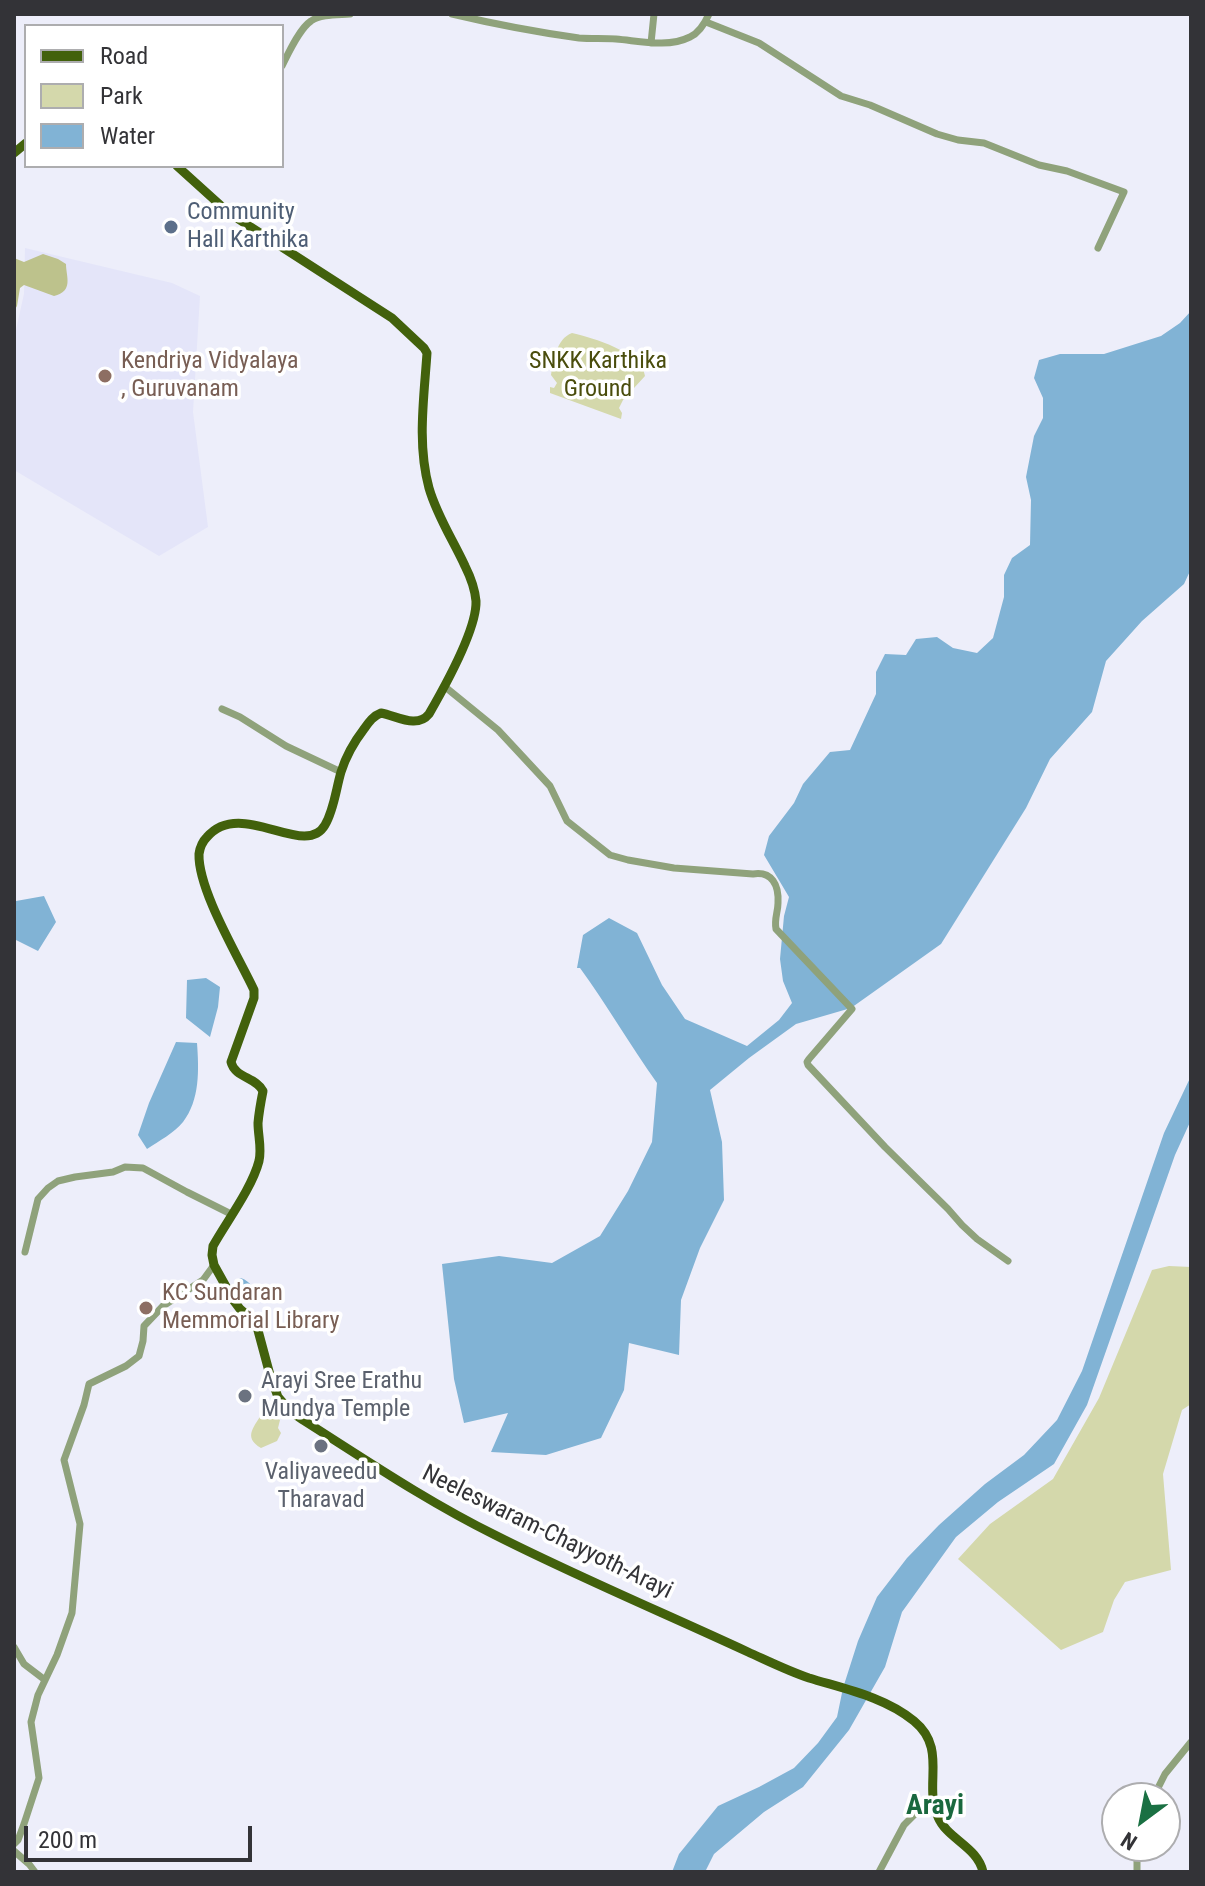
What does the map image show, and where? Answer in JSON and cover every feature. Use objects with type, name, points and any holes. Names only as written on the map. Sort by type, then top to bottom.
[{"type":"main road","points":[[179,168],[229,213],[392,318],[424,348],[427,353],[422,442],[425,469],[430,491],[466,567],[476,597],[471,630],[429,714],[425,719],[414,722],[381,713],[373,717],[351,747],[325,825],[317,834],[303,837],[235,822],[217,828],[200,849],[207,890],[254,990],[254,998],[231,1062],[232,1068],[258,1083],[263,1091],[258,1127],[261,1142],[259,1161],[249,1185],[213,1246],[214,1265]]},
{"type":"main road","name":"Neeleswaram-Chayyoth-Arayi","points":[[214,1265],[234,1301],[256,1323],[278,1397],[290,1411],[412,1490],[494,1535],[782,1668],[883,1701],[913,1720],[930,1740],[935,1811]]},
{"type":"main road","points":[[935,1811],[944,1828],[978,1859],[983,1872]]},
{"type":"street","points":[[284,62],[311,21],[325,16],[350,14]]},
{"type":"street","points":[[452,14],[509,27],[583,38],[651,43],[679,41],[692,36],[707,18],[759,43],[841,96],[937,134],[984,143],[1039,165],[1067,171],[1124,192],[1098,248]]},
{"type":"street","points":[[651,43],[654,14]]},
{"type":"street","points":[[444,686],[498,730],[550,786],[567,821],[610,855],[674,868],[753,874],[763,872],[770,876],[774,881],[778,904],[776,929],[852,1009],[809,1059],[808,1065],[962,1225],[1008,1261]]},
{"type":"street","points":[[222,709],[286,746],[341,772]]},
{"type":"street","points":[[25,1252],[38,1199],[48,1188],[58,1181],[113,1172],[125,1167],[143,1168],[231,1214]]},
{"type":"street","points":[[14,1844],[39,1778],[31,1722],[38,1695],[62,1642],[74,1602],[80,1524],[64,1460],[89,1384],[139,1356],[144,1326],[163,1306],[203,1280],[214,1265]]},
{"type":"street","points":[[14,1647],[24,1664],[45,1680]]},
{"type":"street","points":[[1161,1782],[1191,1742]]},
{"type":"street","points":[[879,1872],[904,1825],[916,1813],[935,1811]]},
{"type":"street","points":[[14,1851],[35,1872]]},
{"type":"shaded area","name":"Kendriya Vidyalaya , Guruvanam","points":[[25,248],[172,283],[200,296],[193,412],[208,527],[159,556],[14,470],[14,339],[24,294]]},
{"type":"green space","points":[[43,254],[66,264],[67,287],[54,296],[24,285],[20,288],[14,311],[14,258],[24,262]]},
{"type":"green space","name":"SNKK Karthika Ground","points":[[572,333],[615,347],[642,367],[645,376],[623,400],[619,408],[621,419],[550,393],[550,387],[554,388],[557,383],[551,375],[557,351],[562,340]]},
{"type":"green space","points":[[1169,1266],[1191,1267],[1191,1404],[1182,1410],[1163,1474],[1171,1570],[1125,1582],[1114,1600],[1103,1632],[1061,1650],[958,1559],[990,1524],[1053,1479],[1099,1398],[1152,1270]]},
{"type":"green space","points":[[263,1412],[276,1414],[275,1417],[280,1420],[278,1428],[281,1433],[277,1441],[261,1448],[251,1435]]},
{"type":"water","points":[[1191,311],[1191,569],[1184,584],[1142,621],[1106,661],[1092,712],[1050,759],[1026,808],[941,944],[851,1008],[796,1024],[710,1090],[722,1142],[724,1200],[700,1248],[681,1300],[679,1355],[629,1343],[624,1390],[601,1438],[546,1455],[491,1452],[508,1413],[464,1423],[454,1379],[442,1264],[499,1256],[552,1263],[600,1236],[628,1191],[652,1142],[657,1083],[590,982],[577,968],[583,935],[609,918],[637,933],[662,985],[685,1019],[747,1046],[779,1020],[792,1003],[783,981],[780,959],[789,897],[764,855],[769,836],[794,803],[803,784],[830,752],[850,750],[876,694],[876,672],[885,654],[906,655],[916,639],[937,637],[953,648],[977,653],[993,638],[1004,597],[1004,575],[1012,558],[1030,545],[1031,500],[1026,477],[1034,436],[1043,418],[1043,398],[1034,378],[1039,360],[1060,354],[1104,354],[1161,336]]},
{"type":"water","points":[[44,896],[56,922],[38,951],[14,939],[16,901]]},
{"type":"water","points":[[206,978],[220,987],[210,1037],[186,1018],[187,980]]},
{"type":"water","points":[[176,1042],[197,1043],[198,1074],[193,1104],[183,1122],[147,1149],[138,1135]]},
{"type":"water","points":[[1191,1076],[1191,1120],[1175,1155],[1087,1405],[1054,1464],[998,1502],[956,1537],[902,1612],[885,1667],[849,1730],[803,1787],[764,1812],[714,1854],[705,1872],[672,1872],[679,1854],[718,1806],[794,1768],[818,1743],[837,1717],[858,1641],[877,1597],[907,1558],[939,1525],[985,1484],[1024,1455],[1057,1420],[1082,1371],[1164,1133]]},
{"type":"water","points":[[241,1278],[250,1283],[255,1291],[258,1298],[253,1302],[237,1280]]},
{"type":"place","name":"Community Hall Karthika","points":[[171,227]]},
{"type":"place","name":"Kendriya Vidyalaya , Guruvanam","points":[[105,376]]},
{"type":"place","name":"KC Sundaran Memmorial Library","points":[[146,1308]]},
{"type":"place","name":"Arayi Sree Erathu Mundya Temple","points":[[245,1396]]},
{"type":"place","name":"Valiyaveedu Tharavad","points":[[321,1446]]},
{"type":"district","name":"Arayi","points":[[935,1807]]}]
